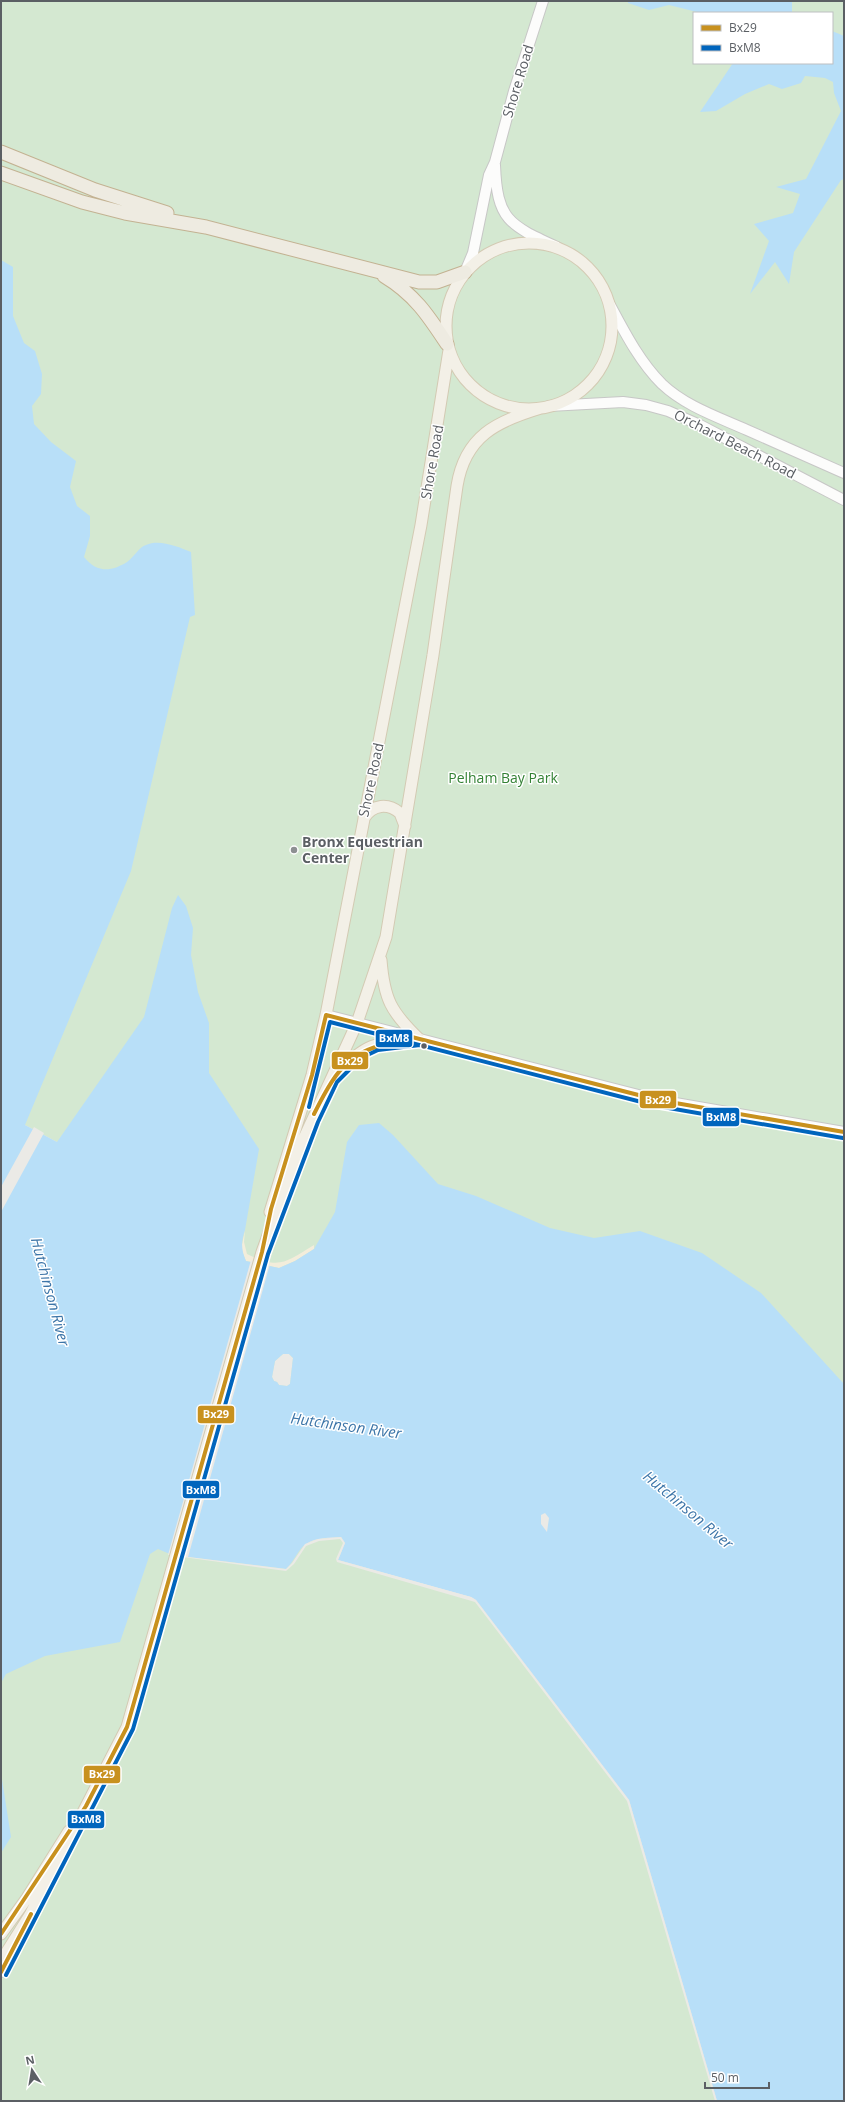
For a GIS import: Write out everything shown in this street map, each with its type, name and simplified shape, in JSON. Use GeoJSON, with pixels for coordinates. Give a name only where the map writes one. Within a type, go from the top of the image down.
{"type":"FeatureCollection","features":[{"type":"Feature","properties":{"kind":"highway"},"geometry":{"type":"LineString","coordinates":[[1,152],[95,190],[206,227]]}},
{"type":"Feature","properties":{"kind":"highway"},"geometry":{"type":"LineString","coordinates":[[1,173],[82,202],[125,213],[206,227],[319,255],[372,270],[429,283],[466,272]]}},
{"type":"Feature","properties":{"kind":"highway"},"geometry":{"type":"LineString","coordinates":[[372,270],[396,284],[416,299],[448,347]]}},
{"type":"Feature","properties":{"kind":"main road","name":"Shore Road"},"geometry":{"type":"LineString","coordinates":[[466,272],[473,253],[489,175],[495,162],[514,91],[543,1]]}},
{"type":"Feature","properties":{"kind":"main road","name":"Shore Road"},"geometry":{"type":"LineString","coordinates":[[262,1252],[299,1149],[357,1023],[386,937],[405,829],[459,472],[468,452],[487,431],[509,419],[545,407],[577,393],[589,383],[601,367],[609,350],[612,334],[612,318],[609,303],[603,288],[590,269],[572,254],[523,230],[506,214],[502,209],[496,191],[495,162]]}},
{"type":"Feature","properties":{"kind":"main road","name":"Shore Road"},"geometry":{"type":"LineString","coordinates":[[1,1961],[30,1916],[128,1727],[262,1252],[271,1209],[312,1075],[326,1015],[421,525],[448,347],[446,321],[448,304],[457,284],[466,272],[483,256],[504,246],[527,242],[557,247]]}},
{"type":"Feature","properties":{"kind":"main road","name":"Orchard Beach Road"},"geometry":{"type":"LineString","coordinates":[[609,303],[641,359],[657,378],[674,394],[716,416],[844,473]]}},
{"type":"Feature","properties":{"kind":"main road"},"geometry":{"type":"LineString","coordinates":[[448,347],[461,374],[482,395],[511,407],[545,407]]}},
{"type":"Feature","properties":{"kind":"main road","name":"Orchard Beach Road"},"geometry":{"type":"LineString","coordinates":[[545,407],[622,402],[646,405],[668,411],[700,425],[844,500]]}},
{"type":"Feature","properties":{"kind":"main road"},"geometry":{"type":"LineString","coordinates":[[363,821],[373,808],[385,806],[400,813],[404,820],[405,829]]}},
{"type":"Feature","properties":{"kind":"main road"},"geometry":{"type":"LineString","coordinates":[[381,955],[384,984],[391,1008],[419,1039]]}},
{"type":"Feature","properties":{"kind":"main road"},"geometry":{"type":"LineString","coordinates":[[326,1015],[658,1100],[730,1114],[844,1132]]}},
{"type":"Feature","properties":{"kind":"main road"},"geometry":{"type":"LineString","coordinates":[[332,1078],[363,1049],[388,1042],[419,1039]]}},
{"type":"Feature","properties":{"kind":"main road","name":"Shore Road"},"geometry":{"type":"LineString","coordinates":[[1,1934],[86,1806]]}},
{"type":"Feature","properties":{"kind":"main road"},"geometry":{"type":"LineString","coordinates":[[1,1972],[18,1942],[30,1916]]}},
{"type":"Feature","properties":{"kind":"green space","name":"Pelham Bay Park"},"geometry":{"type":"Polygon","coordinates":[[[1,1],[844,1],[844,1423],[291,1388],[276,1385],[271,1379],[246,1261],[57,1142],[25,1125],[1,972],[1,1]],[[283,1354],[275,1361],[272,1377],[279,1385],[287,1386],[290,1384],[293,1358],[289,1354],[283,1354]]]}},
{"type":"Feature","properties":{"kind":"green space"},"geometry":{"type":"Polygon","coordinates":[[[1,1522],[305,1544],[318,1539],[341,1537],[345,1543],[338,1560],[476,1600],[629,1800],[717,2101],[1,2101],[1,1522]]]}},
{"type":"Feature","properties":{"kind":"sand"},"geometry":{"type":"Polygon","coordinates":[[[245,1230],[244,1242],[247,1254],[267,1262],[275,1263],[289,1260],[314,1245],[314,1249],[295,1261],[279,1268],[246,1261],[241,1249],[245,1230]]]}},
{"type":"Feature","properties":{"kind":"water"},"geometry":{"type":"Polygon","coordinates":[[[628,1],[792,1],[792,12],[697,12],[669,5],[649,10],[628,3],[628,1]]]}},
{"type":"Feature","properties":{"kind":"water"},"geometry":{"type":"Polygon","coordinates":[[[833,31],[844,36],[844,179],[841,180],[794,252],[789,284],[775,262],[750,294],[769,241],[754,224],[793,213],[800,194],[776,187],[806,179],[841,111],[834,93],[833,82],[825,78],[805,76],[801,83],[782,89],[769,84],[745,94],[716,111],[700,112],[732,64],[833,64],[833,31]]]}},
{"type":"Feature","properties":{"kind":"water","name":"Hutchinson River"},"geometry":{"type":"Polygon","coordinates":[[[1,260],[13,267],[13,316],[24,343],[35,351],[42,374],[41,394],[32,406],[34,424],[51,442],[76,461],[70,487],[77,506],[90,516],[90,536],[84,557],[94,566],[110,569],[127,562],[141,548],[151,543],[169,544],[191,552],[195,615],[190,617],[131,871],[25,1125],[57,1142],[144,1017],[172,908],[178,895],[186,906],[193,928],[191,955],[198,992],[209,1023],[209,1073],[259,1149],[242,1242],[242,1249],[246,1261],[279,1268],[295,1261],[314,1249],[335,1212],[347,1142],[359,1125],[379,1123],[393,1135],[438,1184],[476,1196],[550,1228],[594,1238],[640,1231],[702,1253],[761,1293],[844,1384],[844,2101],[717,2101],[629,1800],[476,1600],[471,1597],[338,1560],[345,1543],[341,1537],[319,1539],[306,1544],[286,1569],[172,1555],[158,1549],[150,1554],[120,1642],[45,1656],[6,1674],[1,1683],[1,260]],[[283,1354],[275,1361],[272,1377],[279,1385],[287,1386],[290,1384],[293,1358],[289,1354],[283,1354]],[[545,1513],[541,1515],[541,1524],[547,1532],[549,1518],[545,1513]]]}},
{"type":"Feature","properties":{"kind":"water"},"geometry":{"type":"Polygon","coordinates":[[[1,1773],[11,1837],[1,1853],[1,1773]]]}},
{"type":"Feature","properties":{"kind":"pier"},"geometry":{"type":"Polygon","coordinates":[[[34,1127],[44,1133],[1,1212],[1,1187],[34,1127]]]}},
{"type":"Feature","properties":{"kind":"pier"},"geometry":{"type":"Polygon","coordinates":[[[251,1260],[270,1264],[188,1557],[286,1569],[305,1544],[318,1539],[341,1537],[345,1543],[338,1560],[471,1597],[476,1600],[629,1800],[717,2101],[715,2101],[627,1801],[475,1602],[337,1562],[336,1559],[343,1543],[340,1539],[319,1541],[306,1546],[294,1564],[286,1571],[168,1555],[251,1260]]]}},
{"type":"Feature","properties":{"kind":"transit line","name":"Bx29"},"geometry":{"type":"LineString","coordinates":[[1,1934],[86,1806],[127,1727],[262,1252],[271,1209],[312,1075],[326,1015],[658,1100],[844,1132]]}},
{"type":"Feature","properties":{"kind":"transit line","name":"BxM8"},"geometry":{"type":"LineString","coordinates":[[309,1107],[330,1022],[657,1106],[843,1138]]}},
{"type":"Feature","properties":{"kind":"transit line","name":"Bx29"},"geometry":{"type":"LineString","coordinates":[[314,1114],[331,1082],[340,1070],[350,1061],[361,1053],[374,1047],[410,1040]]}},
{"type":"Feature","properties":{"kind":"transit line","name":"BxM8"},"geometry":{"type":"LineString","coordinates":[[6,1975],[133,1729],[268,1254],[318,1122],[337,1082],[361,1058],[378,1050],[420,1045]]}},
{"type":"Feature","properties":{"kind":"transit line","name":"Bx29"},"geometry":{"type":"LineString","coordinates":[[1,1972],[31,1914]]}},
{"type":"Feature","properties":{"kind":"place","name":"Bronx Equestrian Center"},"geometry":{"type":"Point","coordinates":[294,850]}}]}
